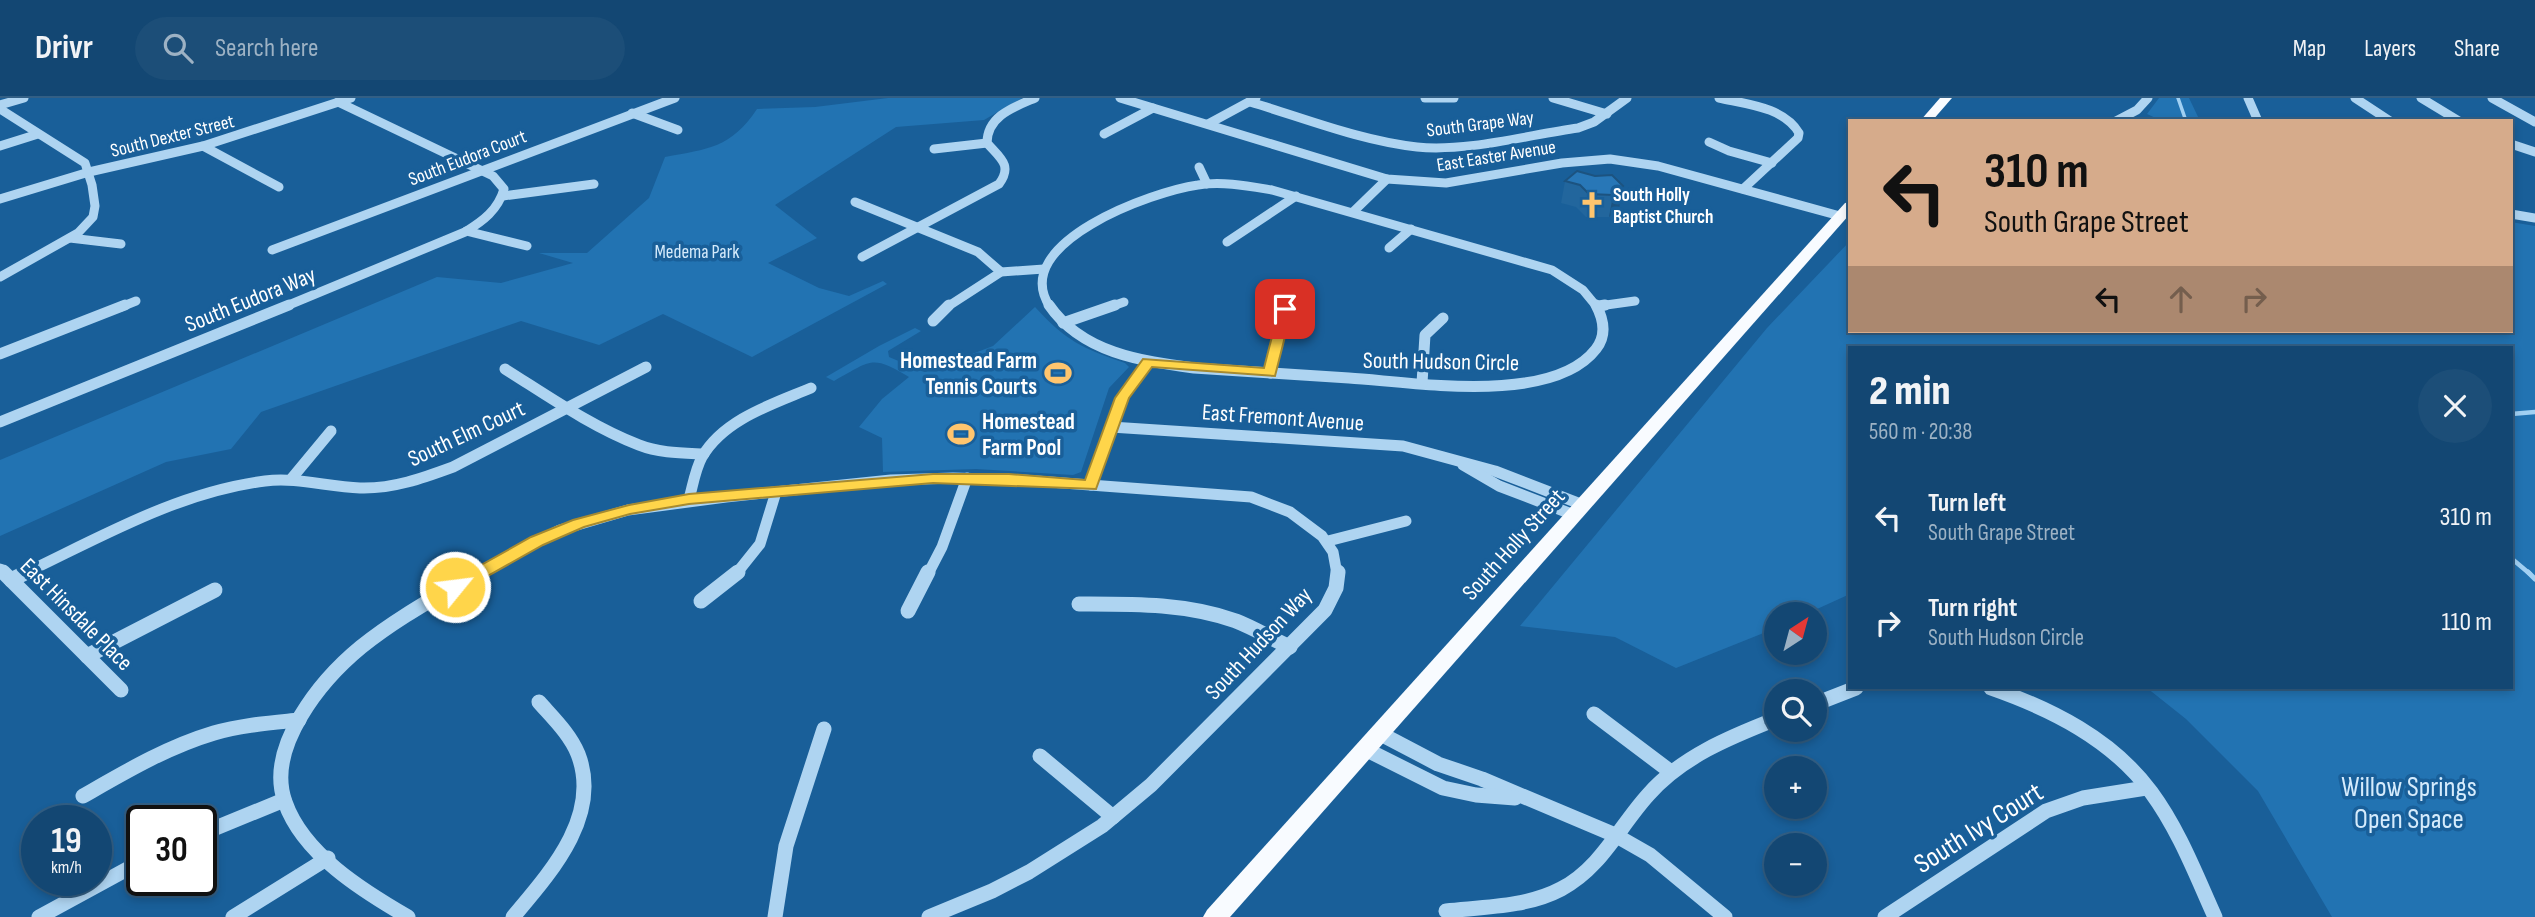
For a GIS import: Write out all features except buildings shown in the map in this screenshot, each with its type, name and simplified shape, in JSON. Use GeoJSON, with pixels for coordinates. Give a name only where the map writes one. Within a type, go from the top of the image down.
{"type":"FeatureCollection","features":[{"type":"Feature","properties":{"kind":"main road"},"geometry":{"type":"LineString","coordinates":[[1928,119],[1946,98]]}},
{"type":"Feature","properties":{"kind":"main road","name":"South Holly Street"},"geometry":{"type":"LineString","coordinates":[[1215,917],[1845,211]]}},
{"type":"Feature","properties":{"kind":"street"},"geometry":{"type":"LineString","coordinates":[[0,107],[24,98]]}},
{"type":"Feature","properties":{"kind":"street","name":"South Dexter Street"},"geometry":{"type":"LineString","coordinates":[[0,199],[89,172],[203,146],[351,98]]}},
{"type":"Feature","properties":{"kind":"street","name":"South Eudora Court"},"geometry":{"type":"LineString","coordinates":[[272,250],[675,98]]}},
{"type":"Feature","properties":{"kind":"street"},"geometry":{"type":"LineString","coordinates":[[862,257],[988,192],[1003,180],[1006,166],[987,143],[989,129],[996,120],[1035,98]]}},
{"type":"Feature","properties":{"kind":"street","name":"East Easter Avenue"},"geometry":{"type":"LineString","coordinates":[[1120,98],[1387,179],[1446,183],[1562,163],[1610,159],[1645,163],[1743,189],[1845,211]]}},
{"type":"Feature","properties":{"kind":"street"},"geometry":{"type":"LineString","coordinates":[[1425,98],[1454,98]]}},
{"type":"Feature","properties":{"kind":"street"},"geometry":{"type":"LineString","coordinates":[[1553,98],[1607,114]]}},
{"type":"Feature","properties":{"kind":"street","name":"South Grape Way"},"geometry":{"type":"LineString","coordinates":[[1253,100],[1392,143],[1433,148],[1578,128],[1594,122],[1627,98]]}},
{"type":"Feature","properties":{"kind":"street"},"geometry":{"type":"LineString","coordinates":[[1719,98],[1779,114],[1797,126],[1798,138],[1743,189]]}},
{"type":"Feature","properties":{"kind":"street"},"geometry":{"type":"LineString","coordinates":[[2120,119],[2137,110],[2148,98]]}},
{"type":"Feature","properties":{"kind":"street"},"geometry":{"type":"LineString","coordinates":[[2248,98],[2257,119]]}},
{"type":"Feature","properties":{"kind":"street"},"geometry":{"type":"LineString","coordinates":[[2355,98],[2387,119]]}},
{"type":"Feature","properties":{"kind":"street"},"geometry":{"type":"LineString","coordinates":[[2421,98],[2456,119]]}},
{"type":"Feature","properties":{"kind":"street"},"geometry":{"type":"LineString","coordinates":[[2492,98],[2535,122]]}},
{"type":"Feature","properties":{"kind":"street"},"geometry":{"type":"LineString","coordinates":[[1208,124],[1253,100]]}},
{"type":"Feature","properties":{"kind":"street"},"geometry":{"type":"LineString","coordinates":[[338,102],[481,170],[501,183],[503,196],[594,184]]}},
{"type":"Feature","properties":{"kind":"street"},"geometry":{"type":"LineString","coordinates":[[0,107],[85,163],[89,172],[94,216],[70,238],[0,277]]}},
{"type":"Feature","properties":{"kind":"street"},"geometry":{"type":"LineString","coordinates":[[1104,134],[1153,108]]}},
{"type":"Feature","properties":{"kind":"street"},"geometry":{"type":"LineString","coordinates":[[632,113],[678,130]]}},
{"type":"Feature","properties":{"kind":"street"},"geometry":{"type":"LineString","coordinates":[[0,146],[38,134]]}},
{"type":"Feature","properties":{"kind":"street"},"geometry":{"type":"LineString","coordinates":[[1709,142],[1728,152],[1772,163]]}},
{"type":"Feature","properties":{"kind":"street"},"geometry":{"type":"LineString","coordinates":[[934,149],[987,143]]}},
{"type":"Feature","properties":{"kind":"street"},"geometry":{"type":"LineString","coordinates":[[2513,145],[2535,152]]}},
{"type":"Feature","properties":{"kind":"street"},"geometry":{"type":"LineString","coordinates":[[203,146],[279,187]]}},
{"type":"Feature","properties":{"kind":"street"},"geometry":{"type":"LineString","coordinates":[[1199,167],[1207,184]]}},
{"type":"Feature","properties":{"kind":"street"},"geometry":{"type":"LineString","coordinates":[[1353,212],[1387,179]]}},
{"type":"Feature","properties":{"kind":"street"},"geometry":{"type":"LineString","coordinates":[[933,321],[949,305],[1001,272],[1044,269],[1075,235],[1134,201],[1164,191],[1207,184],[1261,187],[1552,270],[1574,281],[1598,306],[1635,301]]}},
{"type":"Feature","properties":{"kind":"street","name":"South Eudora Way"},"geometry":{"type":"LineString","coordinates":[[0,422],[466,230],[493,213],[503,196]]}},
{"type":"Feature","properties":{"kind":"street"},"geometry":{"type":"LineString","coordinates":[[1227,242],[1296,196]]}},
{"type":"Feature","properties":{"kind":"street"},"geometry":{"type":"LineString","coordinates":[[855,202],[978,252],[1001,272]]}},
{"type":"Feature","properties":{"kind":"street"},"geometry":{"type":"LineString","coordinates":[[2513,214],[2535,218]]}},
{"type":"Feature","properties":{"kind":"street"},"geometry":{"type":"LineString","coordinates":[[1390,248],[1411,229]]}},
{"type":"Feature","properties":{"kind":"street"},"geometry":{"type":"LineString","coordinates":[[466,230],[527,246]]}},
{"type":"Feature","properties":{"kind":"street"},"geometry":{"type":"LineString","coordinates":[[70,238],[121,244]]}},
{"type":"Feature","properties":{"kind":"street"},"geometry":{"type":"LineString","coordinates":[[1044,269],[1046,301],[1063,323],[1124,302]]}},
{"type":"Feature","properties":{"kind":"street"},"geometry":{"type":"LineString","coordinates":[[0,354],[136,301]]}},
{"type":"Feature","properties":{"kind":"street","name":"South Hudson Circle"},"geometry":{"type":"LineString","coordinates":[[1063,323],[1093,344],[1148,362],[1270,373],[1509,386],[1538,382],[1564,373],[1594,353],[1603,337],[1604,318],[1598,306]]}},
{"type":"Feature","properties":{"kind":"street"},"geometry":{"type":"LineString","coordinates":[[1270,373],[1285,309]]}},
{"type":"Feature","properties":{"kind":"street"},"geometry":{"type":"LineString","coordinates":[[1422,383],[1425,335],[1443,318]]}},
{"type":"Feature","properties":{"kind":"street"},"geometry":{"type":"LineString","coordinates":[[1091,485],[1122,398],[1148,362]]}},
{"type":"Feature","properties":{"kind":"street","name":"South Elm Court"},"geometry":{"type":"LineString","coordinates":[[11,580],[183,500],[229,487],[292,478],[360,488],[410,482],[453,467],[646,367]]}},
{"type":"Feature","properties":{"kind":"street"},"geometry":{"type":"LineString","coordinates":[[505,369],[568,408],[640,446],[673,453],[704,454]]}},
{"type":"Feature","properties":{"kind":"street"},"geometry":{"type":"LineString","coordinates":[[689,499],[704,454],[744,418],[811,388]]}},
{"type":"Feature","properties":{"kind":"street","name":"East Fremont Avenue"},"geometry":{"type":"LineString","coordinates":[[1111,427],[1382,444],[1420,449],[1451,458],[1499,486],[1578,510]]}},
{"type":"Feature","properties":{"kind":"street"},"geometry":{"type":"LineString","coordinates":[[292,478],[331,430]]}},
{"type":"Feature","properties":{"kind":"street"},"geometry":{"type":"LineString","coordinates":[[908,611],[943,547],[967,478]]}},
{"type":"Feature","properties":{"kind":"street"},"geometry":{"type":"LineString","coordinates":[[408,917],[354,884],[296,824],[284,800],[283,768],[288,744],[318,690],[368,641],[394,622],[466,580],[537,541],[579,523],[689,499],[872,482],[967,478],[1251,497],[1292,511],[1312,524],[1328,541],[1406,521]]}},
{"type":"Feature","properties":{"kind":"street"},"geometry":{"type":"LineString","coordinates":[[701,601],[737,575],[759,548],[769,529],[776,492]]}},
{"type":"Feature","properties":{"kind":"street","name":"South Hudson Way"},"geometry":{"type":"LineString","coordinates":[[929,917],[1029,872],[1074,845],[1151,785],[1290,647],[1330,603],[1336,585],[1337,569],[1328,541]]}},
{"type":"Feature","properties":{"kind":"street","name":"East Hinsdale Place"},"geometry":{"type":"LineString","coordinates":[[0,569],[121,690]]}},
{"type":"Feature","properties":{"kind":"street"},"geometry":{"type":"LineString","coordinates":[[87,656],[215,590]]}},
{"type":"Feature","properties":{"kind":"street"},"geometry":{"type":"LineString","coordinates":[[1079,604],[1141,604],[1196,610],[1237,622],[1290,647]]}},
{"type":"Feature","properties":{"kind":"street"},"geometry":{"type":"LineString","coordinates":[[1827,699],[1853,689]]}},
{"type":"Feature","properties":{"kind":"street"},"geometry":{"type":"LineString","coordinates":[[1995,689],[2050,711],[2088,734],[2120,760],[2165,813],[2215,917]]}},
{"type":"Feature","properties":{"kind":"street"},"geometry":{"type":"LineString","coordinates":[[513,917],[559,858],[574,829],[583,794],[583,773],[579,756],[571,741],[539,702]]}},
{"type":"Feature","properties":{"kind":"street"},"geometry":{"type":"LineString","coordinates":[[1594,714],[1671,772]]}},
{"type":"Feature","properties":{"kind":"street"},"geometry":{"type":"LineString","coordinates":[[83,796],[157,755],[198,737],[233,728],[299,720]]}},
{"type":"Feature","properties":{"kind":"street"},"geometry":{"type":"LineString","coordinates":[[1446,911],[1542,898],[1563,889],[1585,875],[1600,860],[1615,835],[1648,794],[1671,772],[1724,740],[1764,724]]}},
{"type":"Feature","properties":{"kind":"street"},"geometry":{"type":"LineString","coordinates":[[775,917],[786,846],[824,729]]}},
{"type":"Feature","properties":{"kind":"street"},"geometry":{"type":"LineString","coordinates":[[1372,741],[1443,788],[1476,795],[1524,798],[1615,835],[1650,855],[1725,917]]}},
{"type":"Feature","properties":{"kind":"street"},"geometry":{"type":"LineString","coordinates":[[1040,756],[1113,817]]}},
{"type":"Feature","properties":{"kind":"street","name":"South Ivy Court"},"geometry":{"type":"LineString","coordinates":[[1885,917],[2046,811],[2092,795],[2146,788]]}},
{"type":"Feature","properties":{"kind":"street"},"geometry":{"type":"LineString","coordinates":[[217,827],[284,800]]}},
{"type":"Feature","properties":{"kind":"street"},"geometry":{"type":"LineString","coordinates":[[233,917],[328,858]]}},
{"type":"Feature","properties":{"kind":"street"},"geometry":{"type":"LineString","coordinates":[[39,917],[126,871]]}},
{"type":"Feature","properties":{"kind":"green space","name":"Medema Park"},"geometry":{"type":"Polygon","coordinates":[[[888,98],[1022,98],[984,120],[896,127],[775,205],[817,238],[768,263],[819,288],[849,296],[883,281],[887,284],[752,357],[663,314],[599,345],[521,321],[261,412],[231,449],[166,462],[0,536],[0,460],[437,277],[501,283],[573,263],[539,253],[587,253],[649,198],[665,157],[717,145],[738,132],[757,109],[815,107],[888,98]]]}},
{"type":"Feature","properties":{"kind":"green space"},"geometry":{"type":"Polygon","coordinates":[[[2159,98],[2189,98],[2199,119],[2158,119],[2147,114],[2159,98]]]}},
{"type":"Feature","properties":{"kind":"green space","name":"Willow Springs Open Space"},"geometry":{"type":"Polygon","coordinates":[[[2513,222],[2535,226],[2535,917],[2332,917],[2258,791],[2186,719],[2148,689],[2513,689],[2513,346],[1848,346],[1848,595],[1827,604],[1827,602],[1764,602],[1764,633],[1676,668],[1615,637],[1520,626],[1767,328],[1848,243],[1848,333],[2513,333],[2513,222]]]}},
{"type":"Feature","properties":{"kind":"green space"},"geometry":{"type":"Polygon","coordinates":[[[1035,307],[1066,336],[1129,367],[1109,388],[1081,472],[1073,475],[976,469],[883,472],[882,438],[859,427],[882,399],[909,377],[886,365],[871,363],[834,381],[826,377],[915,328],[921,331],[888,351],[889,357],[925,372],[993,346],[1035,307]]]}},
{"type":"Feature","properties":{"kind":"waterway"},"geometry":{"type":"LineString","coordinates":[[2178,98],[2185,119]]}},
{"type":"Feature","properties":{"kind":"waterway"},"geometry":{"type":"LineString","coordinates":[[2513,414],[2535,412]]}},
{"type":"Feature","properties":{"kind":"waterway"},"geometry":{"type":"LineString","coordinates":[[2513,560],[2530,574]]}},
{"type":"Feature","properties":{"kind":"waterway"},"geometry":{"type":"LineString","coordinates":[[2530,574],[2535,579]]}},
{"type":"Feature","properties":{"kind":"place","name":"South Holly Baptist Church"},"geometry":{"type":"Point","coordinates":[1592,205]}},
{"type":"Feature","properties":{"kind":"place","name":"Homestead Farm Tennis Courts"},"geometry":{"type":"Point","coordinates":[1058,373]}},
{"type":"Feature","properties":{"kind":"place","name":"Homestead Farm Pool"},"geometry":{"type":"Point","coordinates":[961,434]}},
{"type":"Feature","properties":{"kind":"route"},"geometry":{"type":"LineString","coordinates":[[455,587],[537,541],[579,523],[689,499],[933,478],[1009,479],[1091,485],[1122,398],[1148,362],[1270,373],[1285,309]]}}]}
